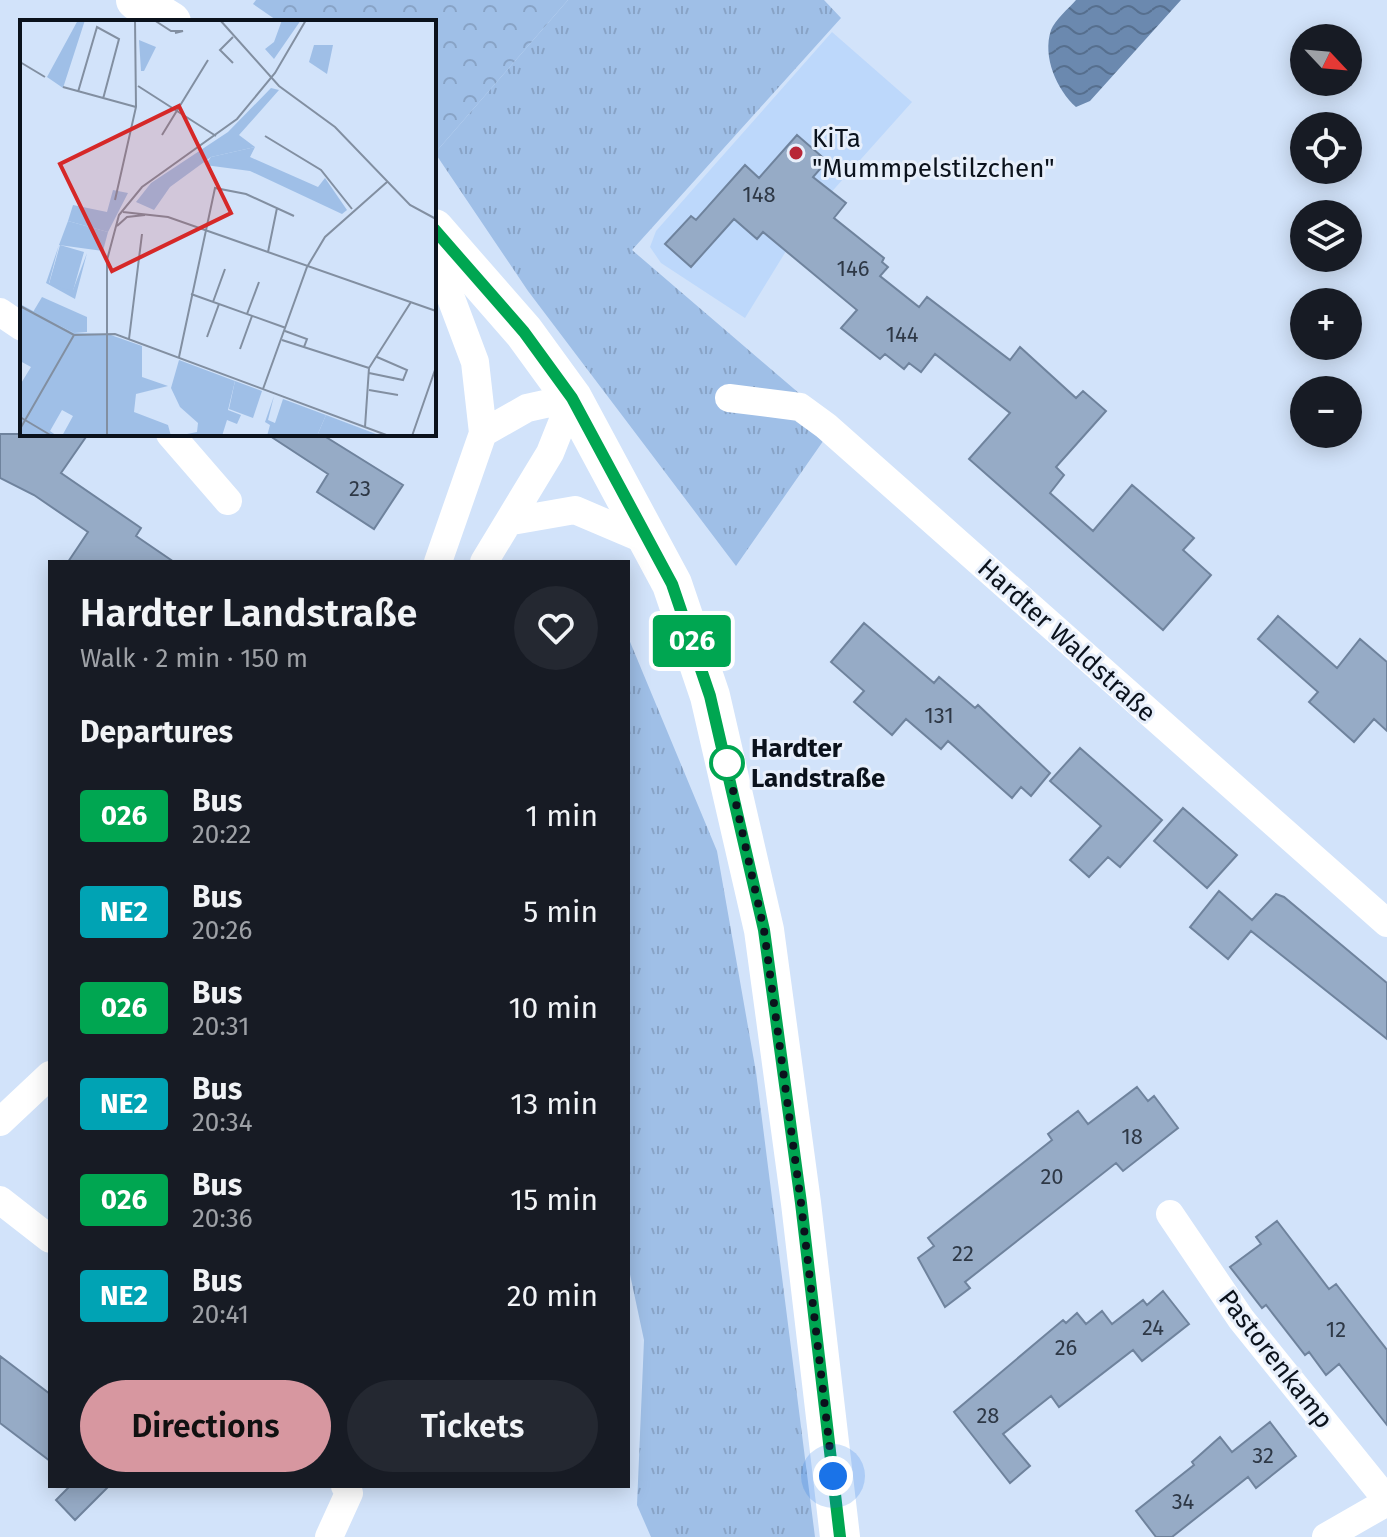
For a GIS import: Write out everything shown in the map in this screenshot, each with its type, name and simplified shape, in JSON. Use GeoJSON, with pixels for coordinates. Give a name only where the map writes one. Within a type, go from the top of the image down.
{"type":"FeatureCollection","features":[{"type":"Feature","properties":{"kind":"main road"},"geometry":{"type":"LineString","coordinates":[[136,0],[168,20]]}},
{"type":"Feature","properties":{"kind":"main road"},"geometry":{"type":"LineString","coordinates":[[436,231],[524,332],[572,398],[672,584],[710,696],[764,930],[801,1203],[840,1537]]}},
{"type":"Feature","properties":{"kind":"street"},"geometry":{"type":"LineString","coordinates":[[436,258],[475,362],[483,433],[439,560]]}},
{"type":"Feature","properties":{"kind":"street"},"geometry":{"type":"LineString","coordinates":[[0,312],[20,326]]}},
{"type":"Feature","properties":{"kind":"street"},"geometry":{"type":"LineString","coordinates":[[483,433],[527,408],[572,398]]}},
{"type":"Feature","properties":{"kind":"street"},"geometry":{"type":"LineString","coordinates":[[485,560],[512,521],[550,453],[572,398]]}},
{"type":"Feature","properties":{"kind":"street","name":"Hardter Waldstraße"},"geometry":{"type":"LineString","coordinates":[[729,398],[800,407],[826,426],[1387,923]]}},
{"type":"Feature","properties":{"kind":"street"},"geometry":{"type":"LineString","coordinates":[[172,436],[228,501]]}},
{"type":"Feature","properties":{"kind":"street"},"geometry":{"type":"LineString","coordinates":[[512,521],[575,510],[648,541]]}},
{"type":"Feature","properties":{"kind":"street"},"geometry":{"type":"LineString","coordinates":[[0,1122],[48,1077]]}},
{"type":"Feature","properties":{"kind":"street"},"geometry":{"type":"LineString","coordinates":[[0,1200],[48,1237]]}},
{"type":"Feature","properties":{"kind":"street","name":"Pastorenkamp"},"geometry":{"type":"LineString","coordinates":[[1170,1214],[1241,1319],[1387,1501],[1326,1537]]}},
{"type":"Feature","properties":{"kind":"street"},"geometry":{"type":"LineString","coordinates":[[329,1537],[349,1493],[346,1488]]}},
{"type":"Feature","properties":{"kind":"shaded area","name":"KiTa \"Mummpelstilzchen\""},"geometry":{"type":"Polygon","coordinates":[[[832,32],[912,102],[802,225],[745,318],[661,263],[650,247],[656,231],[832,32]]]}},
{"type":"Feature","properties":{"kind":"green space"},"geometry":{"type":"Polygon","coordinates":[[[256,0],[568,0],[436,152],[436,20],[276,20],[253,4],[256,0]]]}},
{"type":"Feature","properties":{"kind":"green space"},"geometry":{"type":"Polygon","coordinates":[[[568,0],[824,0],[841,18],[632,250],[835,424],[736,566],[528,291],[436,152],[568,0]]]}},
{"type":"Feature","properties":{"kind":"green space"},"geometry":{"type":"Polygon","coordinates":[[[630,642],[717,851],[756,1072],[815,1537],[651,1537],[637,1505],[644,1340],[630,1274],[630,642]]]}},
{"type":"Feature","properties":{"kind":"water"},"geometry":{"type":"Polygon","coordinates":[[[1076,0],[1181,0],[1090,101],[1076,107],[1057,82],[1048,51],[1053,26],[1076,0]]]}},
{"type":"Feature","properties":{"kind":"building"},"geometry":{"type":"Polygon","coordinates":[[[797,135],[827,161],[813,177],[846,203],[834,218],[884,258],[882,262],[888,267],[880,276],[919,307],[927,297],[1010,360],[1020,347],[1076,398],[1083,391],[1106,411],[1056,467],[1064,475],[1050,493],[1093,531],[1132,485],[1194,538],[1183,550],[1211,575],[1163,630],[969,459],[1010,413],[935,354],[921,372],[909,363],[904,369],[885,354],[880,359],[841,328],[857,310],[763,232],[757,239],[734,219],[691,267],[665,244],[691,216],[696,220],[745,165],[759,178],[797,135]]]}},
{"type":"Feature","properties":{"kind":"building"},"geometry":{"type":"Polygon","coordinates":[[[0,434],[87,436],[61,473],[141,528],[136,536],[171,560],[69,560],[88,532],[34,495],[0,478],[0,434]]]}},
{"type":"Feature","properties":{"kind":"building"},"geometry":{"type":"Polygon","coordinates":[[[270,436],[324,436],[403,485],[374,529],[317,492],[328,474],[270,436]]]}},
{"type":"Feature","properties":{"kind":"building"},"geometry":{"type":"Polygon","coordinates":[[[1278,616],[1337,668],[1360,639],[1387,662],[1387,731],[1374,719],[1354,742],[1309,702],[1318,692],[1258,639],[1278,616]]]}},
{"type":"Feature","properties":{"kind":"building"},"geometry":{"type":"Polygon","coordinates":[[[864,623],[934,683],[939,677],[975,708],[978,705],[1050,773],[1031,796],[1021,787],[1012,798],[948,741],[941,749],[906,719],[892,735],[854,702],[864,691],[831,662],[864,623]]]}},
{"type":"Feature","properties":{"kind":"building"},"geometry":{"type":"Polygon","coordinates":[[[1080,748],[1162,820],[1120,867],[1108,857],[1089,877],[1070,860],[1101,826],[1050,781],[1080,748]]]}},
{"type":"Feature","properties":{"kind":"building"},"geometry":{"type":"Polygon","coordinates":[[[1183,808],[1237,855],[1207,888],[1154,841],[1183,808]]]}},
{"type":"Feature","properties":{"kind":"building"},"geometry":{"type":"Polygon","coordinates":[[[1219,891],[1252,920],[1276,894],[1284,897],[1387,983],[1387,1039],[1251,931],[1228,959],[1190,927],[1219,891]]]}},
{"type":"Feature","properties":{"kind":"building"},"geometry":{"type":"Polygon","coordinates":[[[1137,1087],[1148,1101],[1154,1096],[1178,1128],[1123,1171],[1116,1163],[965,1282],[970,1288],[945,1307],[918,1258],[934,1246],[928,1238],[1052,1140],[1048,1134],[1078,1111],[1088,1124],[1137,1087]]]}},
{"type":"Feature","properties":{"kind":"building"},"geometry":{"type":"Polygon","coordinates":[[[1277,1221],[1329,1289],[1336,1284],[1387,1350],[1387,1425],[1339,1364],[1326,1375],[1309,1352],[1305,1355],[1266,1305],[1262,1308],[1230,1267],[1261,1244],[1256,1237],[1277,1221]]]}},
{"type":"Feature","properties":{"kind":"building"},"geometry":{"type":"Polygon","coordinates":[[[1163,1291],[1189,1324],[1142,1361],[1133,1350],[1059,1407],[1051,1396],[1003,1434],[1030,1466],[1010,1483],[954,1412],[1063,1320],[1066,1323],[1077,1313],[1086,1324],[1102,1311],[1112,1324],[1143,1300],[1147,1305],[1163,1291]]]}},
{"type":"Feature","properties":{"kind":"building"},"geometry":{"type":"Polygon","coordinates":[[[0,1356],[48,1392],[48,1459],[0,1423],[0,1356]]]}},
{"type":"Feature","properties":{"kind":"building"},"geometry":{"type":"Polygon","coordinates":[[[1270,1422],[1296,1456],[1256,1488],[1248,1477],[1172,1537],[1156,1537],[1136,1511],[1194,1465],[1192,1462],[1220,1437],[1232,1452],[1270,1422]]]}},
{"type":"Feature","properties":{"kind":"building"},"geometry":{"type":"Polygon","coordinates":[[[68,1488],[107,1488],[75,1520],[56,1500],[68,1488]]]}},
{"type":"Feature","properties":{"kind":"bus line","name":"026"},"geometry":{"type":"LineString","coordinates":[[436,231],[524,332],[572,398],[672,584],[710,696],[764,930],[801,1203],[840,1537]]}},
{"type":"Feature","properties":{"kind":"place","name":"KiTa \"Mummpelstilzchen\""},"geometry":{"type":"Point","coordinates":[796,153]}},
{"type":"Feature","properties":{"kind":"place","name":"Hardter Landstraße"},"geometry":{"type":"Point","coordinates":[727,763]}},
{"type":"Feature","properties":{"kind":"route"},"geometry":{"type":"LineString","coordinates":[[727,763],[764,930],[801,1203],[833,1476]]}}]}
